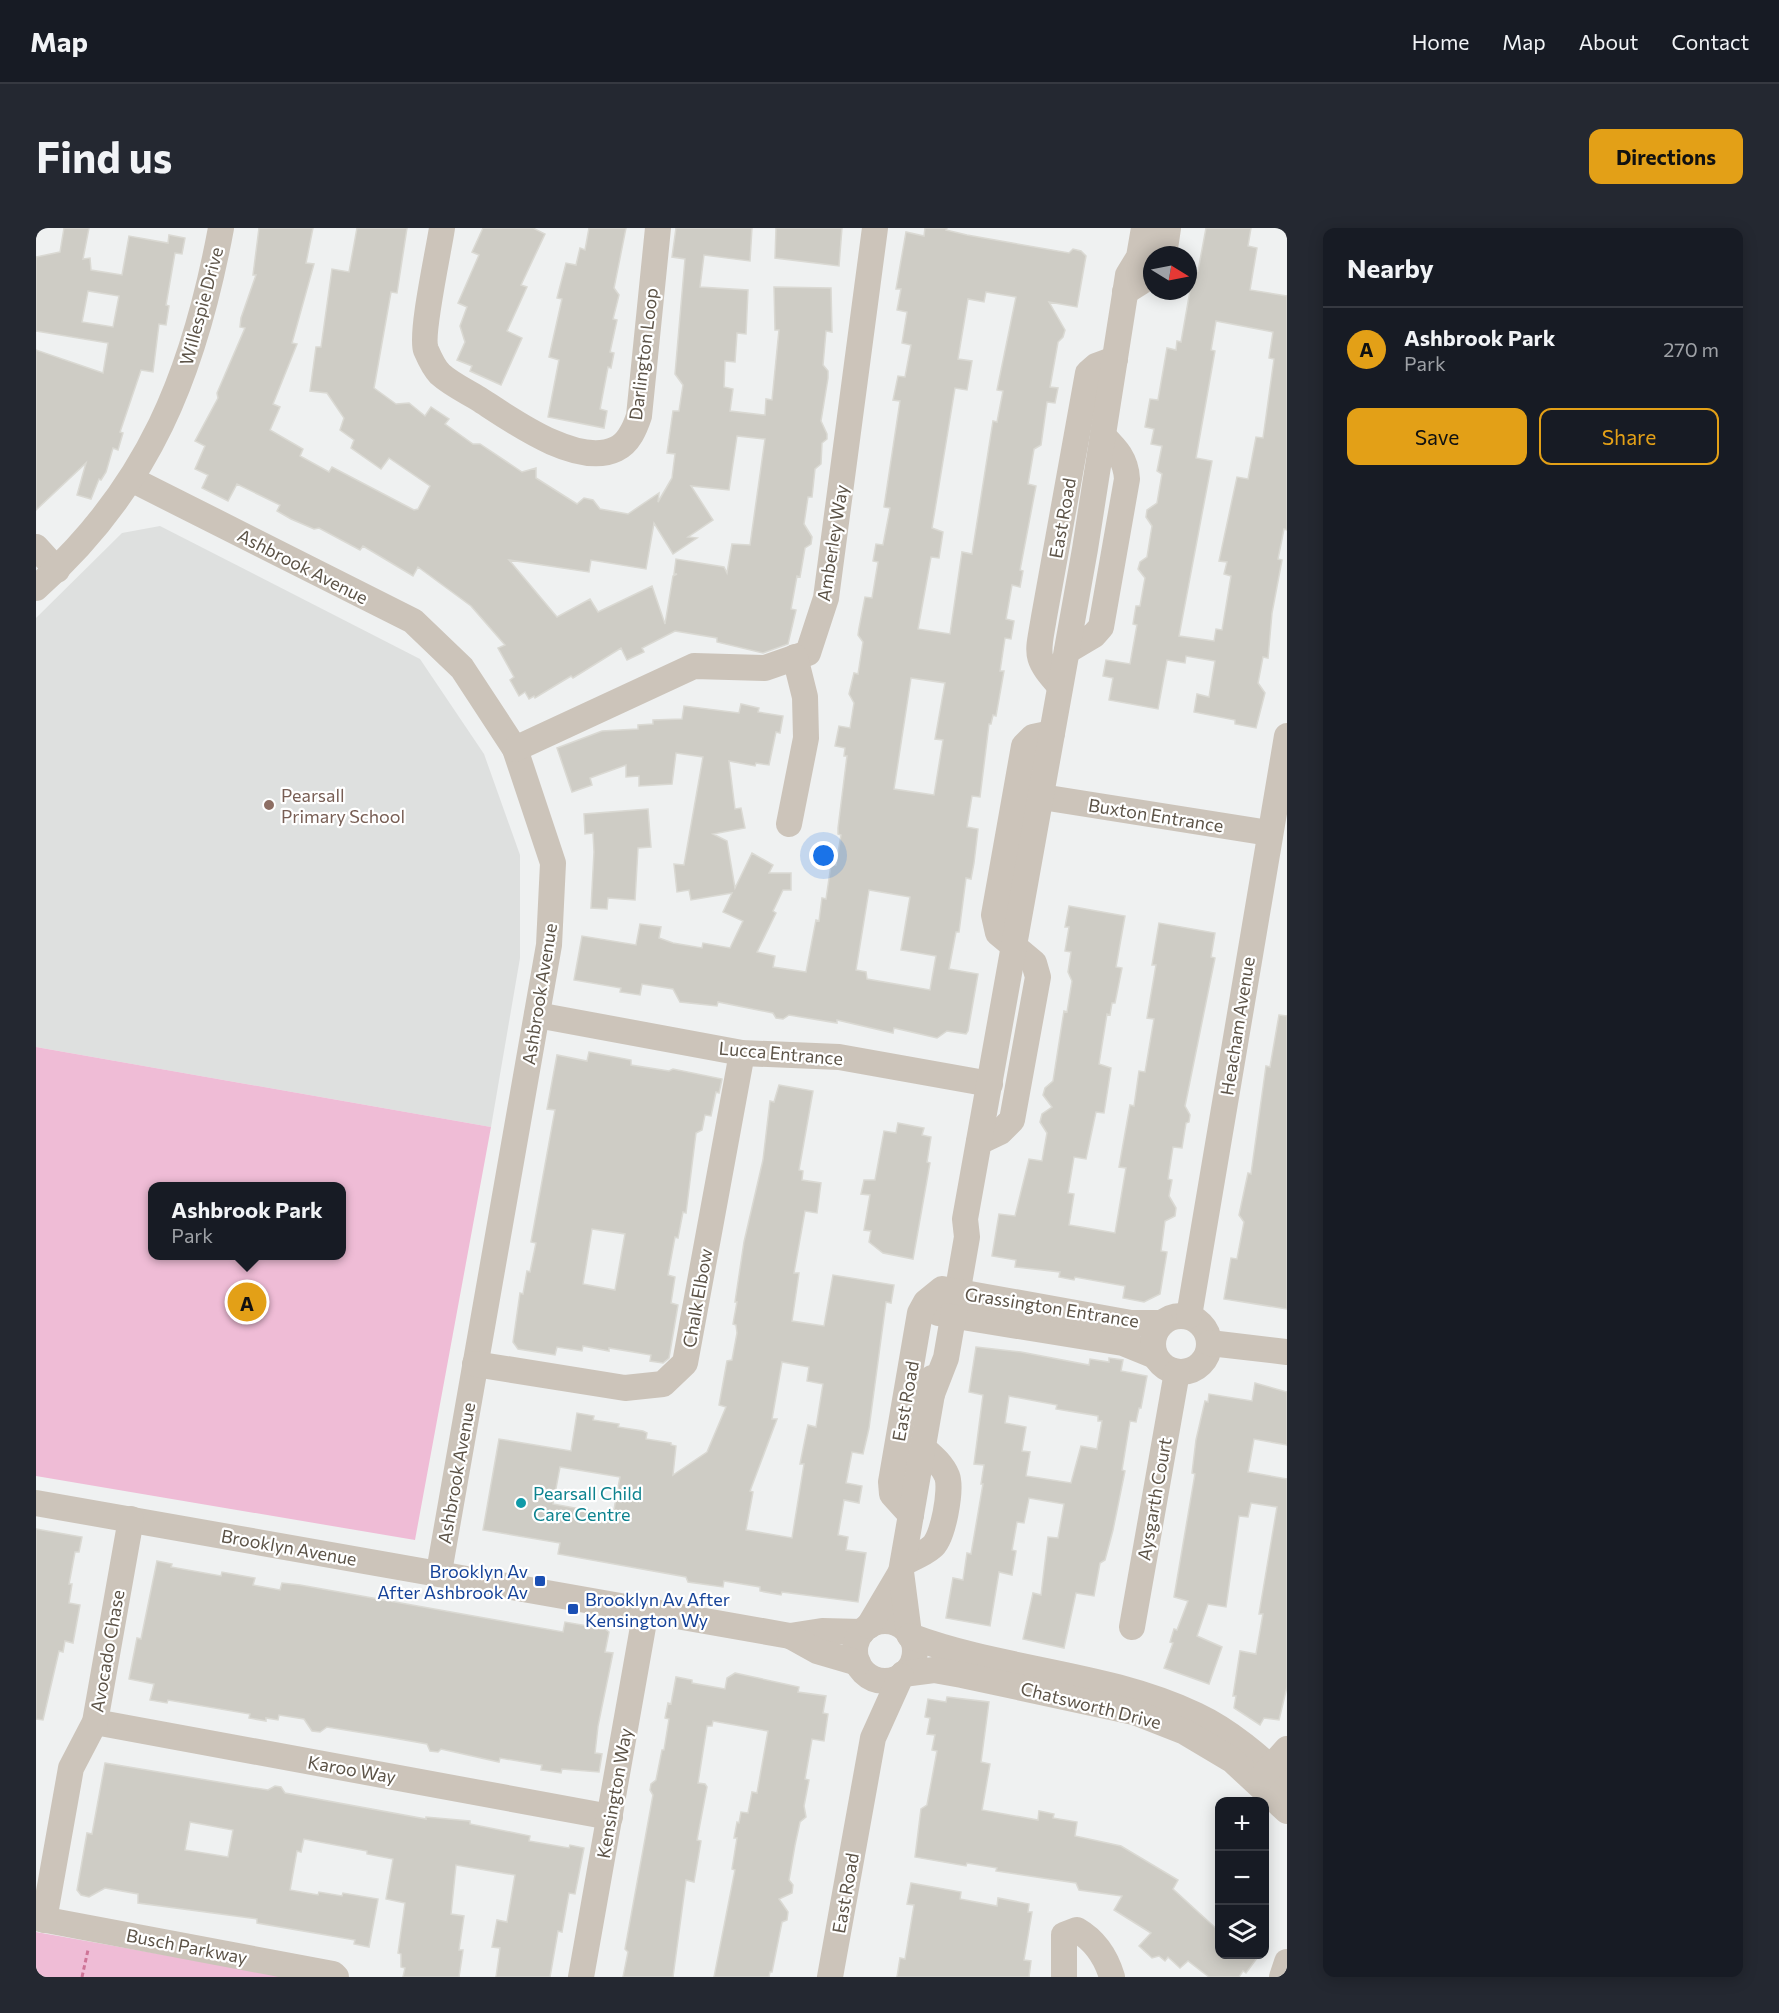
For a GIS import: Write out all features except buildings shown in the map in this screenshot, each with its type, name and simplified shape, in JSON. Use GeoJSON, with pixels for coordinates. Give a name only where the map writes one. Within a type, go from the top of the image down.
{"type":"FeatureCollection","features":[{"type":"Feature","properties":{"kind":"street","name":"Willespie Drive"},"geometry":{"type":"LineString","coordinates":[[36,588],[82,546],[133,480],[161,429],[194,345],[222,228]]}},
{"type":"Feature","properties":{"kind":"street","name":"Darlington Loop"},"geometry":{"type":"LineString","coordinates":[[442,228],[425,348],[438,373],[531,432],[581,452],[593,453],[616,449],[625,442],[634,431],[639,416],[658,228]]}},
{"type":"Feature","properties":{"kind":"street","name":"Amberley Way"},"geometry":{"type":"LineString","coordinates":[[515,749],[694,666],[765,668],[808,653],[826,598],[875,228]]}},
{"type":"Feature","properties":{"kind":"street","name":"East Road"},"geometry":{"type":"LineString","coordinates":[[1143,228],[1157,246]]}},
{"type":"Feature","properties":{"kind":"street","name":"East Road"},"geometry":{"type":"LineString","coordinates":[[910,1635],[902,1568],[932,1394],[946,1358],[948,1302],[967,1237],[965,1219],[1042,797],[1115,359],[1135,281],[1143,228]]}},
{"type":"Feature","properties":{"kind":"street","name":"East Road"},"geometry":{"type":"LineString","coordinates":[[1060,686],[1042,667],[1038,656],[1044,617],[1088,373],[1095,366],[1115,359]]}},
{"type":"Feature","properties":{"kind":"street","name":"Ashbrook Avenue"},"geometry":{"type":"LineString","coordinates":[[133,480],[413,621],[462,668],[515,749],[553,863],[549,945],[439,1572]]}},
{"type":"Feature","properties":{"kind":"street"},"geometry":{"type":"LineString","coordinates":[[36,547],[57,570]]}},
{"type":"Feature","properties":{"kind":"street"},"geometry":{"type":"LineString","coordinates":[[789,824],[806,738],[805,697],[795,657]]}},
{"type":"Feature","properties":{"kind":"street"},"geometry":{"type":"LineString","coordinates":[[979,1142],[1000,1132],[1012,1120],[1038,977],[1034,963],[1014,949],[998,933],[994,915],[1024,746],[1033,737],[1052,733]]}},
{"type":"Feature","properties":{"kind":"street","name":"Heacham Avenue"},"geometry":{"type":"LineString","coordinates":[[1189,1316],[1287,736]]}},
{"type":"Feature","properties":{"kind":"street","name":"Buxton Entrance"},"geometry":{"type":"LineString","coordinates":[[1042,797],[1269,833]]}},
{"type":"Feature","properties":{"kind":"street","name":"Lucca Entrance"},"geometry":{"type":"LineString","coordinates":[[537,1015],[742,1053],[839,1057],[990,1084]]}},
{"type":"Feature","properties":{"kind":"street","name":"Chalk Elbow"},"geometry":{"type":"LineString","coordinates":[[476,1364],[625,1388],[663,1384],[685,1363],[742,1053]]}},
{"type":"Feature","properties":{"kind":"street","name":"East Road"},"geometry":{"type":"LineString","coordinates":[[911,1515],[892,1494],[891,1482],[920,1313],[926,1302],[948,1302]]}},
{"type":"Feature","properties":{"kind":"street","name":"Grassington Entrance"},"geometry":{"type":"LineString","coordinates":[[948,1302],[1131,1323],[1161,1323]]}},
{"type":"Feature","properties":{"kind":"street","name":"Grassington Entrance"},"geometry":{"type":"LineString","coordinates":[[948,1302],[1123,1343],[1155,1356]]}},
{"type":"Feature","properties":{"kind":"street"},"geometry":{"type":"LineString","coordinates":[[1179,1315],[1189,1316],[1203,1325],[1210,1343],[1204,1362],[1196,1368],[1177,1372],[1161,1364],[1155,1356],[1153,1336],[1161,1323],[1179,1315]]}},
{"type":"Feature","properties":{"kind":"street"},"geometry":{"type":"LineString","coordinates":[[1210,1343],[1287,1352]]}},
{"type":"Feature","properties":{"kind":"street","name":"Aysgarth Court"},"geometry":{"type":"LineString","coordinates":[[1131,1627],[1177,1372]]}},
{"type":"Feature","properties":{"kind":"street","name":"East Road"},"geometry":{"type":"LineString","coordinates":[[866,1629],[902,1568],[934,1546],[940,1537],[949,1490],[948,1477],[940,1464],[923,1448]]}},
{"type":"Feature","properties":{"kind":"street","name":"Brooklyn Avenue"},"geometry":{"type":"LineString","coordinates":[[36,1503],[439,1572],[790,1636],[817,1651],[860,1667]]}},
{"type":"Feature","properties":{"kind":"street","name":"Avocado Chase"},"geometry":{"type":"LineString","coordinates":[[40,1919],[71,1768],[94,1722],[131,1519]]}},
{"type":"Feature","properties":{"kind":"street","name":"Kensington Way"},"geometry":{"type":"LineString","coordinates":[[581,1977],[646,1610]]}},
{"type":"Feature","properties":{"kind":"street"},"geometry":{"type":"LineString","coordinates":[[883,1622],[893,1623],[910,1635],[914,1648],[913,1660],[902,1675],[883,1681],[874,1679],[860,1667],[855,1649],[866,1629],[883,1622]]}},
{"type":"Feature","properties":{"kind":"street","name":"Brooklyn Avenue"},"geometry":{"type":"LineString","coordinates":[[790,1636],[822,1631],[866,1629]]}},
{"type":"Feature","properties":{"kind":"street","name":"Chatsworth Drive"},"geometry":{"type":"LineString","coordinates":[[910,1635],[1060,1684],[1161,1722],[1232,1760],[1276,1770],[1287,1811]]}},
{"type":"Feature","properties":{"kind":"street","name":"East Road"},"geometry":{"type":"LineString","coordinates":[[830,1977],[873,1738],[871,1703],[860,1667]]}},
{"type":"Feature","properties":{"kind":"street","name":"Chatsworth Drive"},"geometry":{"type":"LineString","coordinates":[[902,1675],[934,1671],[1060,1684]]}},
{"type":"Feature","properties":{"kind":"street","name":"East Road"},"geometry":{"type":"LineString","coordinates":[[873,1738],[902,1675]]}},
{"type":"Feature","properties":{"kind":"street","name":"Karoo Way"},"geometry":{"type":"LineString","coordinates":[[94,1722],[610,1817]]}},
{"type":"Feature","properties":{"kind":"street","name":"Busch Parkway"},"geometry":{"type":"LineString","coordinates":[[40,1919],[333,1974],[336,1977]]}},
{"type":"Feature","properties":{"kind":"street"},"geometry":{"type":"LineString","coordinates":[[1064,1977],[1064,1935],[1077,1930],[1086,1935],[1107,1958],[1112,1977]]}},
{"type":"Feature","properties":{"kind":"street"},"geometry":{"type":"LineString","coordinates":[[1282,1977],[1287,1962]]}},
{"type":"Feature","properties":{"kind":"path"},"geometry":{"type":"LineString","coordinates":[[78,1948],[88,1950],[82,1977]]}},
{"type":"Feature","properties":{"kind":"shaded area","name":"Pearsall Primary School"},"geometry":{"type":"Polygon","coordinates":[[[160,526],[420,659],[484,754],[520,855],[520,958],[491,1127],[36,1047],[36,618],[122,533],[160,526]]]}},
{"type":"Feature","properties":{"kind":"shaded area"},"geometry":{"type":"Polygon","coordinates":[[[36,1047],[491,1127],[415,1540],[36,1476],[36,1047]]]}},
{"type":"Feature","properties":{"kind":"shaded area"},"geometry":{"type":"Polygon","coordinates":[[[36,1932],[289,1977],[36,1977],[36,1932]]]}},
{"type":"Feature","properties":{"kind":"place","name":"Pearsall Primary School"},"geometry":{"type":"Point","coordinates":[269,805]}},
{"type":"Feature","properties":{"kind":"place","name":"Ashbrook Park"},"geometry":{"type":"Point","coordinates":[247,1302]}},
{"type":"Feature","properties":{"kind":"place","name":"Pearsall Child Care Centre"},"geometry":{"type":"Point","coordinates":[521,1503]}},
{"type":"Feature","properties":{"kind":"place","name":"Brooklyn Av After Ashbrook Av"},"geometry":{"type":"Point","coordinates":[540,1581]}},
{"type":"Feature","properties":{"kind":"place","name":"Brooklyn Av After Kensington Wy"},"geometry":{"type":"Point","coordinates":[573,1609]}}]}
